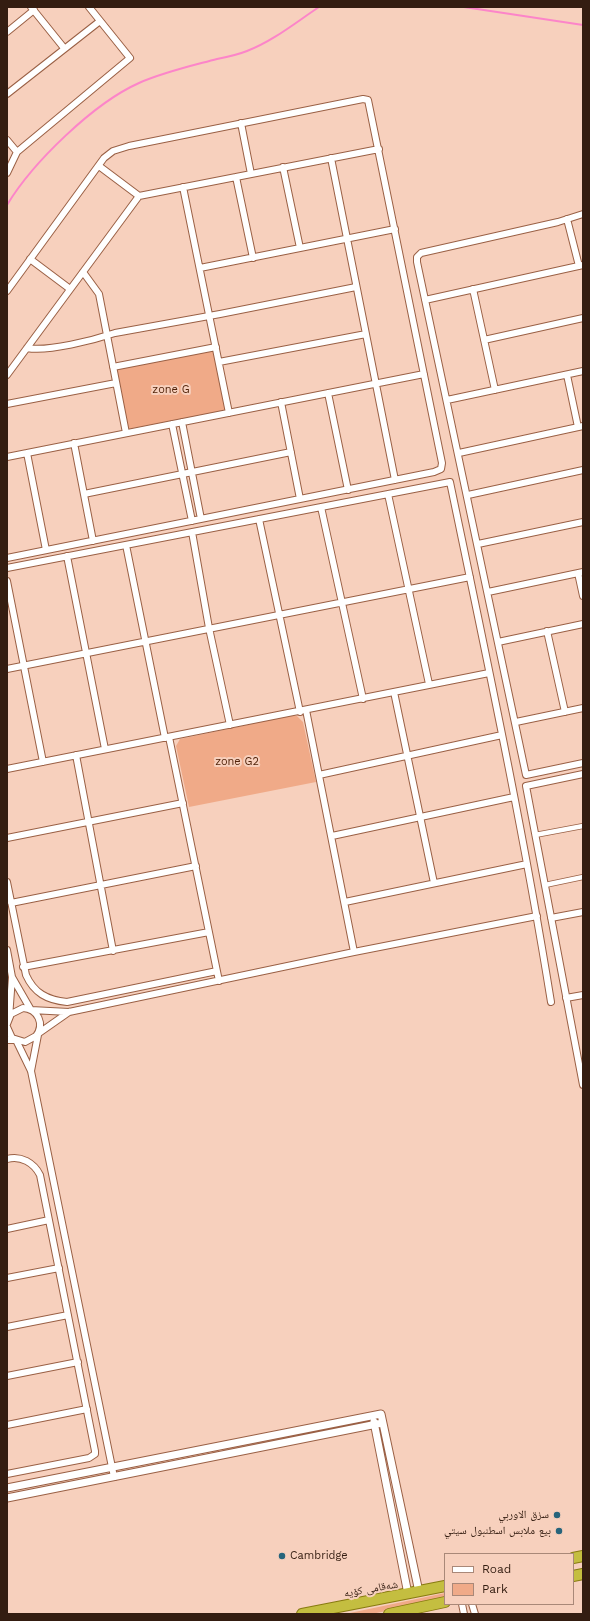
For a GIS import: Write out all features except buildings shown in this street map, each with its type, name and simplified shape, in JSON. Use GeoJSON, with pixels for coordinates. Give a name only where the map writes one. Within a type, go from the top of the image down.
{"type":"FeatureCollection","features":[{"type":"Feature","properties":{"kind":"highway","name":"شەقامی کۆیە"},"geometry":{"type":"LineString","coordinates":[[302,1614],[444,1586]]}},
{"type":"Feature","properties":{"kind":"highway"},"geometry":{"type":"LineString","coordinates":[[389,1614],[444,1602]]}},
{"type":"Feature","properties":{"kind":"street"},"geometry":{"type":"LineString","coordinates":[[7,173],[17,152],[130,58],[89,7]]}},
{"type":"Feature","properties":{"kind":"street"},"geometry":{"type":"LineString","coordinates":[[7,32],[33,9],[64,48]]}},
{"type":"Feature","properties":{"kind":"street"},"geometry":{"type":"LineString","coordinates":[[7,94],[100,21]]}},
{"type":"Feature","properties":{"kind":"street"},"geometry":{"type":"LineString","coordinates":[[7,292],[109,153],[122,148],[241,123],[366,100],[370,104],[442,467],[434,472],[348,490],[7,558]]}},
{"type":"Feature","properties":{"kind":"street"},"geometry":{"type":"LineString","coordinates":[[241,123],[252,174]]}},
{"type":"Feature","properties":{"kind":"street"},"geometry":{"type":"LineString","coordinates":[[7,140],[17,152]]}},
{"type":"Feature","properties":{"kind":"street"},"geometry":{"type":"LineString","coordinates":[[7,375],[139,196],[379,149]]}},
{"type":"Feature","properties":{"kind":"street"},"geometry":{"type":"LineString","coordinates":[[331,158],[394,480]]}},
{"type":"Feature","properties":{"kind":"street"},"geometry":{"type":"LineString","coordinates":[[99,166],[139,196]]}},
{"type":"Feature","properties":{"kind":"street"},"geometry":{"type":"LineString","coordinates":[[283,167],[300,248]]}},
{"type":"Feature","properties":{"kind":"street"},"geometry":{"type":"LineString","coordinates":[[236,177],[253,258]]}},
{"type":"Feature","properties":{"kind":"street"},"geometry":{"type":"LineString","coordinates":[[183,187],[229,413]]}},
{"type":"Feature","properties":{"kind":"street"},"geometry":{"type":"LineString","coordinates":[[583,214],[421,253],[417,257],[526,775],[583,763]]}},
{"type":"Feature","properties":{"kind":"street"},"geometry":{"type":"LineString","coordinates":[[425,300],[581,266],[567,219]]}},
{"type":"Feature","properties":{"kind":"street"},"geometry":{"type":"LineString","coordinates":[[200,268],[395,229]]}},
{"type":"Feature","properties":{"kind":"street"},"geometry":{"type":"LineString","coordinates":[[30,260],[70,289]]}},
{"type":"Feature","properties":{"kind":"street"},"geometry":{"type":"LineString","coordinates":[[83,272],[99,294],[126,433]]}},
{"type":"Feature","properties":{"kind":"street"},"geometry":{"type":"LineString","coordinates":[[27,348],[43,348],[356,287]]}},
{"type":"Feature","properties":{"kind":"street"},"geometry":{"type":"LineString","coordinates":[[473,289],[495,390]]}},
{"type":"Feature","properties":{"kind":"street"},"geometry":{"type":"LineString","coordinates":[[484,340],[583,318]]}},
{"type":"Feature","properties":{"kind":"street"},"geometry":{"type":"LineString","coordinates":[[219,362],[366,334]]}},
{"type":"Feature","properties":{"kind":"street"},"geometry":{"type":"LineString","coordinates":[[113,367],[216,347]]}},
{"type":"Feature","properties":{"kind":"street"},"geometry":{"type":"LineString","coordinates":[[447,400],[583,371]]}},
{"type":"Feature","properties":{"kind":"street"},"geometry":{"type":"LineString","coordinates":[[7,457],[424,374]]}},
{"type":"Feature","properties":{"kind":"street"},"geometry":{"type":"LineString","coordinates":[[459,453],[580,427],[567,375]]}},
{"type":"Feature","properties":{"kind":"street"},"geometry":{"type":"LineString","coordinates":[[7,404],[116,383]]}},
{"type":"Feature","properties":{"kind":"street"},"geometry":{"type":"LineString","coordinates":[[328,393],[348,490]]}},
{"type":"Feature","properties":{"kind":"street"},"geometry":{"type":"LineString","coordinates":[[281,402],[300,499]]}},
{"type":"Feature","properties":{"kind":"street"},"geometry":{"type":"LineString","coordinates":[[182,422],[201,519]]}},
{"type":"Feature","properties":{"kind":"street"},"geometry":{"type":"LineString","coordinates":[[172,424],[192,521]]}},
{"type":"Feature","properties":{"kind":"street"},"geometry":{"type":"LineString","coordinates":[[74,443],[93,541]]}},
{"type":"Feature","properties":{"kind":"street"},"geometry":{"type":"LineString","coordinates":[[84,494],[291,452]]}},
{"type":"Feature","properties":{"kind":"street"},"geometry":{"type":"LineString","coordinates":[[27,453],[46,550]]}},
{"type":"Feature","properties":{"kind":"street"},"geometry":{"type":"LineString","coordinates":[[468,495],[583,470]]}},
{"type":"Feature","properties":{"kind":"street"},"geometry":{"type":"LineString","coordinates":[[7,568],[450,482],[514,797],[552,1002]]}},
{"type":"Feature","properties":{"kind":"street"},"geometry":{"type":"LineString","coordinates":[[388,494],[429,684]]}},
{"type":"Feature","properties":{"kind":"street"},"geometry":{"type":"LineString","coordinates":[[321,507],[363,698]]}},
{"type":"Feature","properties":{"kind":"street"},"geometry":{"type":"LineString","coordinates":[[259,519],[280,615],[319,774],[354,952]]}},
{"type":"Feature","properties":{"kind":"street"},"geometry":{"type":"LineString","coordinates":[[478,544],[583,522]]}},
{"type":"Feature","properties":{"kind":"street"},"geometry":{"type":"LineString","coordinates":[[192,532],[209,628],[230,725]]}},
{"type":"Feature","properties":{"kind":"street"},"geometry":{"type":"LineString","coordinates":[[126,545],[145,641],[183,802],[219,981]]}},
{"type":"Feature","properties":{"kind":"street"},"geometry":{"type":"LineString","coordinates":[[67,556],[105,749]]}},
{"type":"Feature","properties":{"kind":"street"},"geometry":{"type":"LineString","coordinates":[[488,592],[580,573],[583,596]]}},
{"type":"Feature","properties":{"kind":"street"},"geometry":{"type":"LineString","coordinates":[[7,669],[85,652],[470,577]]}},
{"type":"Feature","properties":{"kind":"street"},"geometry":{"type":"LineString","coordinates":[[7,581],[43,762]]}},
{"type":"Feature","properties":{"kind":"street"},"geometry":{"type":"LineString","coordinates":[[498,642],[583,624]]}},
{"type":"Feature","properties":{"kind":"street"},"geometry":{"type":"LineString","coordinates":[[547,631],[565,712]]}},
{"type":"Feature","properties":{"kind":"street"},"geometry":{"type":"LineString","coordinates":[[7,769],[303,711],[489,672]]}},
{"type":"Feature","properties":{"kind":"street"},"geometry":{"type":"LineString","coordinates":[[394,692],[434,883]]}},
{"type":"Feature","properties":{"kind":"street"},"geometry":{"type":"LineString","coordinates":[[516,722],[583,708]]}},
{"type":"Feature","properties":{"kind":"street"},"geometry":{"type":"LineString","coordinates":[[319,774],[502,736]]}},
{"type":"Feature","properties":{"kind":"street"},"geometry":{"type":"LineString","coordinates":[[76,755],[113,950]]}},
{"type":"Feature","properties":{"kind":"street"},"geometry":{"type":"LineString","coordinates":[[583,774],[526,786],[566,998],[580,1051],[583,1085]]}},
{"type":"Feature","properties":{"kind":"street"},"geometry":{"type":"LineString","coordinates":[[332,836],[514,797]]}},
{"type":"Feature","properties":{"kind":"street"},"geometry":{"type":"LineString","coordinates":[[7,838],[183,802]]}},
{"type":"Feature","properties":{"kind":"street"},"geometry":{"type":"LineString","coordinates":[[535,835],[583,826]]}},
{"type":"Feature","properties":{"kind":"street"},"geometry":{"type":"LineString","coordinates":[[345,902],[527,864]]}},
{"type":"Feature","properties":{"kind":"street"},"geometry":{"type":"LineString","coordinates":[[11,903],[196,866]]}},
{"type":"Feature","properties":{"kind":"street"},"geometry":{"type":"LineString","coordinates":[[545,885],[583,877]]}},
{"type":"Feature","properties":{"kind":"street"},"geometry":{"type":"LineString","coordinates":[[7,882],[23,968],[36,991],[47,998],[67,1002],[217,971]]}},
{"type":"Feature","properties":{"kind":"street"},"geometry":{"type":"LineString","coordinates":[[551,918],[583,912]]}},
{"type":"Feature","properties":{"kind":"street"},"geometry":{"type":"LineString","coordinates":[[8,1021],[18,1009],[69,1012],[354,952],[537,916]]}},
{"type":"Feature","properties":{"kind":"street"},"geometry":{"type":"LineString","coordinates":[[23,968],[209,932]]}},
{"type":"Feature","properties":{"kind":"street"},"geometry":{"type":"LineString","coordinates":[[7,950],[12,976],[8,1021],[10,1034],[16,1040],[31,1071],[114,1477]]}},
{"type":"Feature","properties":{"kind":"street"},"geometry":{"type":"LineString","coordinates":[[12,976],[31,1010],[39,1018],[41,1025],[31,1071]]}},
{"type":"Feature","properties":{"kind":"street"},"geometry":{"type":"LineString","coordinates":[[566,998],[583,995]]}},
{"type":"Feature","properties":{"kind":"street"},"geometry":{"type":"LineString","coordinates":[[7,1040],[29,1041],[69,1012]]}},
{"type":"Feature","properties":{"kind":"street"},"geometry":{"type":"LineString","coordinates":[[7,1159],[13,1158],[24,1160],[38,1171],[96,1450],[92,1457],[7,1474]]}},
{"type":"Feature","properties":{"kind":"street"},"geometry":{"type":"LineString","coordinates":[[7,1229],[49,1220]]}},
{"type":"Feature","properties":{"kind":"street"},"geometry":{"type":"LineString","coordinates":[[7,1278],[59,1268]]}},
{"type":"Feature","properties":{"kind":"street"},"geometry":{"type":"LineString","coordinates":[[7,1327],[68,1315]]}},
{"type":"Feature","properties":{"kind":"street"},"geometry":{"type":"LineString","coordinates":[[7,1376],[78,1362]]}},
{"type":"Feature","properties":{"kind":"street"},"geometry":{"type":"LineString","coordinates":[[7,1425],[87,1409]]}},
{"type":"Feature","properties":{"kind":"street"},"geometry":{"type":"LineString","coordinates":[[7,1488],[380,1414],[419,1592]]}},
{"type":"Feature","properties":{"kind":"street"},"geometry":{"type":"LineString","coordinates":[[372,1415],[408,1594]]}},
{"type":"Feature","properties":{"kind":"street"},"geometry":{"type":"LineString","coordinates":[[7,1498],[382,1423]]}},
{"type":"Feature","properties":{"kind":"green space","name":"zone G"},"geometry":{"type":"Polygon","coordinates":[[[214,350],[226,411],[128,429],[116,369],[214,350]]]}},
{"type":"Feature","properties":{"kind":"green space","name":"zone G2"},"geometry":{"type":"Polygon","coordinates":[[[290,716],[297,716],[303,722],[316,782],[189,807],[176,746],[180,739],[290,716]]]}},
{"type":"Feature","properties":{"kind":"green space"},"geometry":{"type":"Polygon","coordinates":[[[444,1593],[444,1598],[372,1614],[345,1614],[444,1593]]]}},
{"type":"Feature","properties":{"kind":"waterway"},"geometry":{"type":"LineString","coordinates":[[7,205],[18,188],[32,171],[66,135],[103,104],[121,92],[158,76],[236,55],[257,47],[319,7]]}},
{"type":"Feature","properties":{"kind":"waterway"},"geometry":{"type":"LineString","coordinates":[[464,7],[583,25]]}},
{"type":"Feature","properties":{"kind":"place","name":"سزق الاوربي"},"geometry":{"type":"Point","coordinates":[557,1515]}},
{"type":"Feature","properties":{"kind":"place","name":"بيع ملابس اسطنبول سيتي"},"geometry":{"type":"Point","coordinates":[559,1531]}},
{"type":"Feature","properties":{"kind":"place","name":"Cambridge"},"geometry":{"type":"Point","coordinates":[282,1556]}}]}
